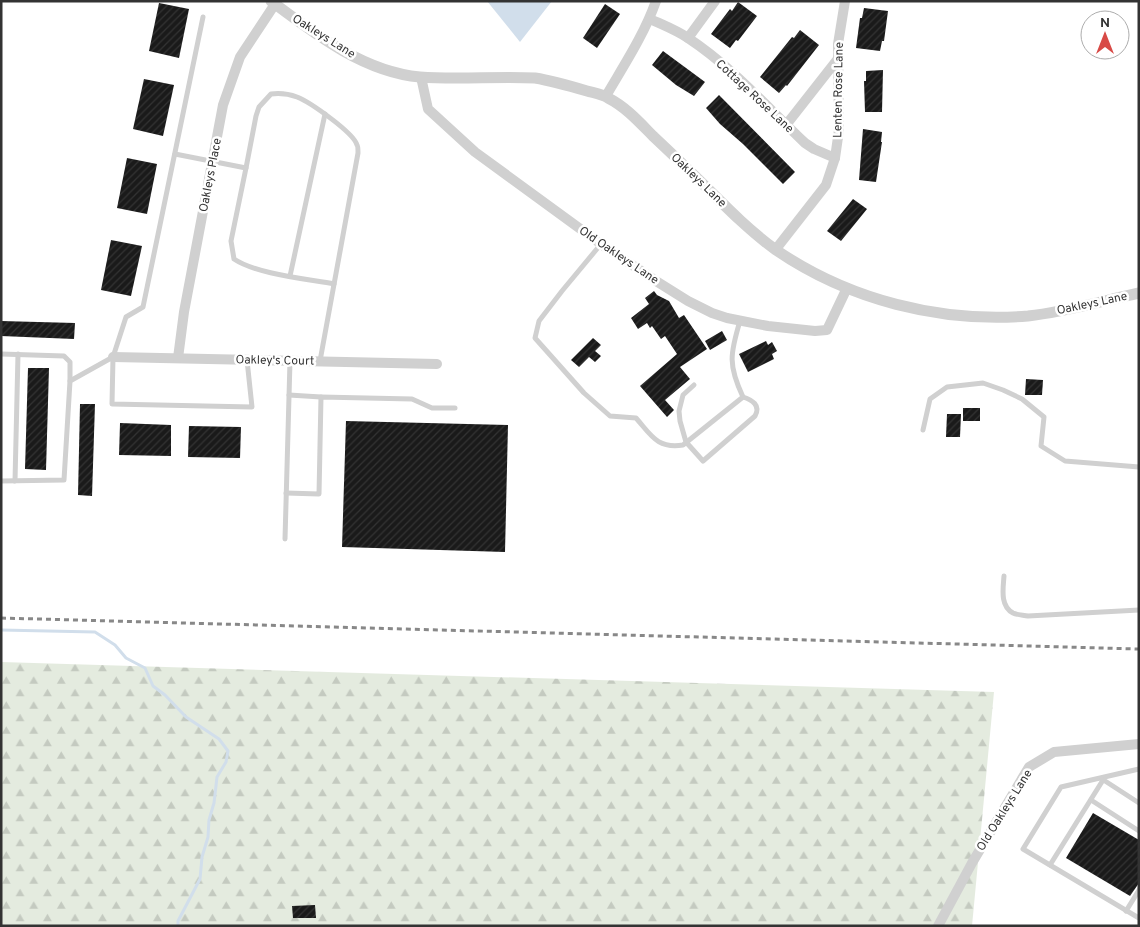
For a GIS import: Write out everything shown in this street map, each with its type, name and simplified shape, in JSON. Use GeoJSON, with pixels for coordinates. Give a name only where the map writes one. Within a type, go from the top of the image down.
{"type":"FeatureCollection","features":[{"type":"Feature","properties":{"kind":"street"},"geometry":{"type":"LineString","coordinates":[[606,96],[650,18],[656,1]]}},
{"type":"Feature","properties":{"kind":"street"},"geometry":{"type":"LineString","coordinates":[[688,38],[715,1]]}},
{"type":"Feature","properties":{"kind":"street","name":"Lenten Rose Lane"},"geometry":{"type":"LineString","coordinates":[[776,249],[826,185],[835,158],[839,130],[838,44],[845,1]]}},
{"type":"Feature","properties":{"kind":"street","name":"Oakleys Lane"},"geometry":{"type":"LineString","coordinates":[[273,3],[355,56],[387,70],[421,77],[535,78],[552,80],[606,96],[631,114],[743,223],[776,249],[847,288],[891,303],[947,315],[986,317],[1028,316],[1062,311],[1139,293]]}},
{"type":"Feature","properties":{"kind":"street","name":"Oakleys Place"},"geometry":{"type":"LineString","coordinates":[[178,358],[184,312],[223,105],[240,57],[273,3]]}},
{"type":"Feature","properties":{"kind":"street","name":"Cottage Rose Lane"},"geometry":{"type":"LineString","coordinates":[[650,18],[688,38],[732,72],[805,143],[835,158]]}},
{"type":"Feature","properties":{"kind":"street"},"geometry":{"type":"LineString","coordinates":[[786,125],[837,60]]}},
{"type":"Feature","properties":{"kind":"street","name":"Old Oakleys Lane"},"geometry":{"type":"LineString","coordinates":[[421,77],[428,109],[476,152],[601,244],[688,301],[712,313],[740,321],[787,328],[815,331],[827,330],[847,288]]}},
{"type":"Feature","properties":{"kind":"street","name":"Oakley's Court"},"geometry":{"type":"LineString","coordinates":[[113,357],[437,364]]}},
{"type":"Feature","properties":{"kind":"street","name":"Old Oakleys Lane"},"geometry":{"type":"LineString","coordinates":[[938,926],[972,863],[1029,767],[1054,752],[1139,744]]}},
{"type":"Feature","properties":{"kind":"lane"},"geometry":{"type":"LineString","coordinates":[[203,17],[143,307],[126,317],[113,357],[112,404],[252,407],[247,360]]}},
{"type":"Feature","properties":{"kind":"lane"},"geometry":{"type":"LineString","coordinates":[[320,362],[334,284],[358,146],[354,139],[325,114],[298,97],[280,93],[270,94],[259,107],[231,242],[234,259],[241,264],[259,270],[334,284]]}},
{"type":"Feature","properties":{"kind":"lane"},"geometry":{"type":"LineString","coordinates":[[290,276],[325,114]]}},
{"type":"Feature","properties":{"kind":"lane"},"geometry":{"type":"LineString","coordinates":[[175,154],[246,168]]}},
{"type":"Feature","properties":{"kind":"lane"},"geometry":{"type":"LineString","coordinates":[[601,244],[562,290],[539,321],[535,338],[584,394],[610,416],[636,418],[657,442],[671,447],[683,445],[742,397]]}},
{"type":"Feature","properties":{"kind":"lane"},"geometry":{"type":"LineString","coordinates":[[740,321],[731,349],[731,366],[742,397]]}},
{"type":"Feature","properties":{"kind":"lane"},"geometry":{"type":"LineString","coordinates":[[1,354],[64,356],[70,362],[64,480],[1,480]]}},
{"type":"Feature","properties":{"kind":"lane"},"geometry":{"type":"LineString","coordinates":[[16,480],[18,354]]}},
{"type":"Feature","properties":{"kind":"lane"},"geometry":{"type":"LineString","coordinates":[[70,381],[113,357]]}},
{"type":"Feature","properties":{"kind":"lane"},"geometry":{"type":"LineString","coordinates":[[285,539],[290,361]]}},
{"type":"Feature","properties":{"kind":"lane"},"geometry":{"type":"LineString","coordinates":[[923,430],[930,399],[947,387],[984,384],[1022,399],[1044,417],[1041,446],[1065,461],[1139,467]]}},
{"type":"Feature","properties":{"kind":"lane"},"geometry":{"type":"LineString","coordinates":[[694,385],[683,395],[679,410],[682,432],[686,442],[703,461],[755,416],[757,412],[756,405],[752,400],[742,397]]}},
{"type":"Feature","properties":{"kind":"lane"},"geometry":{"type":"LineString","coordinates":[[289,395],[412,399],[432,408],[456,408]]}},
{"type":"Feature","properties":{"kind":"lane"},"geometry":{"type":"LineString","coordinates":[[286,494],[319,494],[320,397]]}},
{"type":"Feature","properties":{"kind":"lane"},"geometry":{"type":"LineString","coordinates":[[1004,576],[1003,592],[1005,605],[1013,614],[1028,616],[1139,610]]}},
{"type":"Feature","properties":{"kind":"lane"},"geometry":{"type":"LineString","coordinates":[[1139,769],[1061,787],[1023,849],[1139,918]]}},
{"type":"Feature","properties":{"kind":"lane"},"geometry":{"type":"LineString","coordinates":[[1050,866],[1091,800],[1102,778]]}},
{"type":"Feature","properties":{"kind":"lane"},"geometry":{"type":"LineString","coordinates":[[1102,778],[1139,803]]}},
{"type":"Feature","properties":{"kind":"lane"},"geometry":{"type":"LineString","coordinates":[[1091,800],[1139,831]]}},
{"type":"Feature","properties":{"kind":"lane"},"geometry":{"type":"LineString","coordinates":[[1126,911],[1139,890]]}},
{"type":"Feature","properties":{"kind":"green space"},"geometry":{"type":"Polygon","coordinates":[[[1,662],[994,692],[972,926],[1,926],[1,662]]]}},
{"type":"Feature","properties":{"kind":"water"},"geometry":{"type":"Polygon","coordinates":[[[487,1],[552,1],[520,42],[487,1]]]}},
{"type":"Feature","properties":{"kind":"building"},"geometry":{"type":"Polygon","coordinates":[[[738,2],[757,16],[738,41],[736,40],[730,48],[711,34],[730,9],[732,11],[738,2]]]}},
{"type":"Feature","properties":{"kind":"building"},"geometry":{"type":"Polygon","coordinates":[[[159,3],[189,9],[179,58],[149,51],[159,3]]]}},
{"type":"Feature","properties":{"kind":"building"},"geometry":{"type":"Polygon","coordinates":[[[605,4],[620,14],[597,48],[583,38],[605,4]]]}},
{"type":"Feature","properties":{"kind":"building"},"geometry":{"type":"Polygon","coordinates":[[[864,8],[888,11],[884,41],[882,41],[880,51],[856,48],[860,18],[862,18],[864,8]]]}},
{"type":"Feature","properties":{"kind":"building"},"geometry":{"type":"Polygon","coordinates":[[[800,30],[819,45],[787,86],[779,93],[760,77],[792,37],[794,38],[800,30]]]}},
{"type":"Feature","properties":{"kind":"building"},"geometry":{"type":"Polygon","coordinates":[[[663,51],[705,82],[694,96],[676,85],[652,65],[663,51]]]}},
{"type":"Feature","properties":{"kind":"building"},"geometry":{"type":"Polygon","coordinates":[[[883,70],[882,112],[865,112],[864,81],[866,81],[866,71],[883,70]]]}},
{"type":"Feature","properties":{"kind":"building"},"geometry":{"type":"Polygon","coordinates":[[[144,79],[174,85],[163,136],[133,129],[144,79]]]}},
{"type":"Feature","properties":{"kind":"building"},"geometry":{"type":"Polygon","coordinates":[[[719,95],[795,172],[783,184],[720,124],[706,108],[719,95]]]}},
{"type":"Feature","properties":{"kind":"building"},"geometry":{"type":"Polygon","coordinates":[[[863,129],[882,132],[876,182],[859,180],[863,129]]]}},
{"type":"Feature","properties":{"kind":"building"},"geometry":{"type":"Polygon","coordinates":[[[127,158],[157,164],[147,214],[117,208],[127,158]]]}},
{"type":"Feature","properties":{"kind":"building"},"geometry":{"type":"Polygon","coordinates":[[[853,199],[867,209],[841,241],[827,231],[853,199]]]}},
{"type":"Feature","properties":{"kind":"building"},"geometry":{"type":"Polygon","coordinates":[[[111,240],[142,246],[131,296],[101,290],[111,240]]]}},
{"type":"Feature","properties":{"kind":"building"},"geometry":{"type":"Polygon","coordinates":[[[654,291],[657,295],[669,301],[679,318],[684,315],[707,349],[680,367],[690,379],[665,400],[674,410],[667,417],[640,386],[677,354],[665,336],[661,339],[652,326],[650,328],[647,323],[638,329],[631,318],[649,304],[645,298],[654,291]]]}},
{"type":"Feature","properties":{"kind":"building"},"geometry":{"type":"Polygon","coordinates":[[[1,321],[75,323],[74,339],[1,336],[1,321]]]}},
{"type":"Feature","properties":{"kind":"building"},"geometry":{"type":"Polygon","coordinates":[[[722,331],[727,340],[710,350],[705,341],[722,331]]]}},
{"type":"Feature","properties":{"kind":"building"},"geometry":{"type":"Polygon","coordinates":[[[593,338],[601,345],[595,351],[601,356],[595,362],[589,357],[579,367],[571,360],[593,338]]]}},
{"type":"Feature","properties":{"kind":"building"},"geometry":{"type":"Polygon","coordinates":[[[766,341],[768,345],[772,342],[777,351],[772,354],[774,359],[748,372],[739,354],[766,341]]]}},
{"type":"Feature","properties":{"kind":"building"},"geometry":{"type":"Polygon","coordinates":[[[28,368],[49,368],[46,470],[25,469],[28,368]]]}},
{"type":"Feature","properties":{"kind":"building"},"geometry":{"type":"Polygon","coordinates":[[[1026,379],[1043,380],[1042,395],[1025,395],[1026,379]]]}},
{"type":"Feature","properties":{"kind":"building"},"geometry":{"type":"Polygon","coordinates":[[[80,404],[95,404],[92,496],[78,495],[80,404]]]}},
{"type":"Feature","properties":{"kind":"building"},"geometry":{"type":"Polygon","coordinates":[[[963,408],[980,408],[980,421],[963,421],[963,408]]]}},
{"type":"Feature","properties":{"kind":"building"},"geometry":{"type":"Polygon","coordinates":[[[947,414],[961,414],[960,437],[946,437],[947,414]]]}},
{"type":"Feature","properties":{"kind":"building"},"geometry":{"type":"Polygon","coordinates":[[[346,421],[508,425],[505,552],[342,547],[346,421]]]}},
{"type":"Feature","properties":{"kind":"building"},"geometry":{"type":"Polygon","coordinates":[[[120,423],[171,425],[171,456],[119,455],[120,423]]]}},
{"type":"Feature","properties":{"kind":"building"},"geometry":{"type":"Polygon","coordinates":[[[189,426],[241,427],[240,458],[188,457],[189,426]]]}},
{"type":"Feature","properties":{"kind":"building"},"geometry":{"type":"Polygon","coordinates":[[[1093,813],[1139,840],[1139,883],[1130,896],[1066,858],[1093,813]]]}},
{"type":"Feature","properties":{"kind":"building"},"geometry":{"type":"Polygon","coordinates":[[[315,905],[316,918],[293,918],[292,906],[315,905]]]}},
{"type":"Feature","properties":{"kind":"waterway"},"geometry":{"type":"LineString","coordinates":[[1,630],[95,632],[115,645],[126,658],[145,668],[153,686],[165,695],[186,717],[219,739],[228,751],[226,762],[217,777],[214,803],[209,820],[208,837],[202,857],[200,879],[178,921],[178,926]]}},
{"type":"Feature","properties":{"kind":"railway"},"geometry":{"type":"LineString","coordinates":[[1,618],[1139,649]]}}]}
